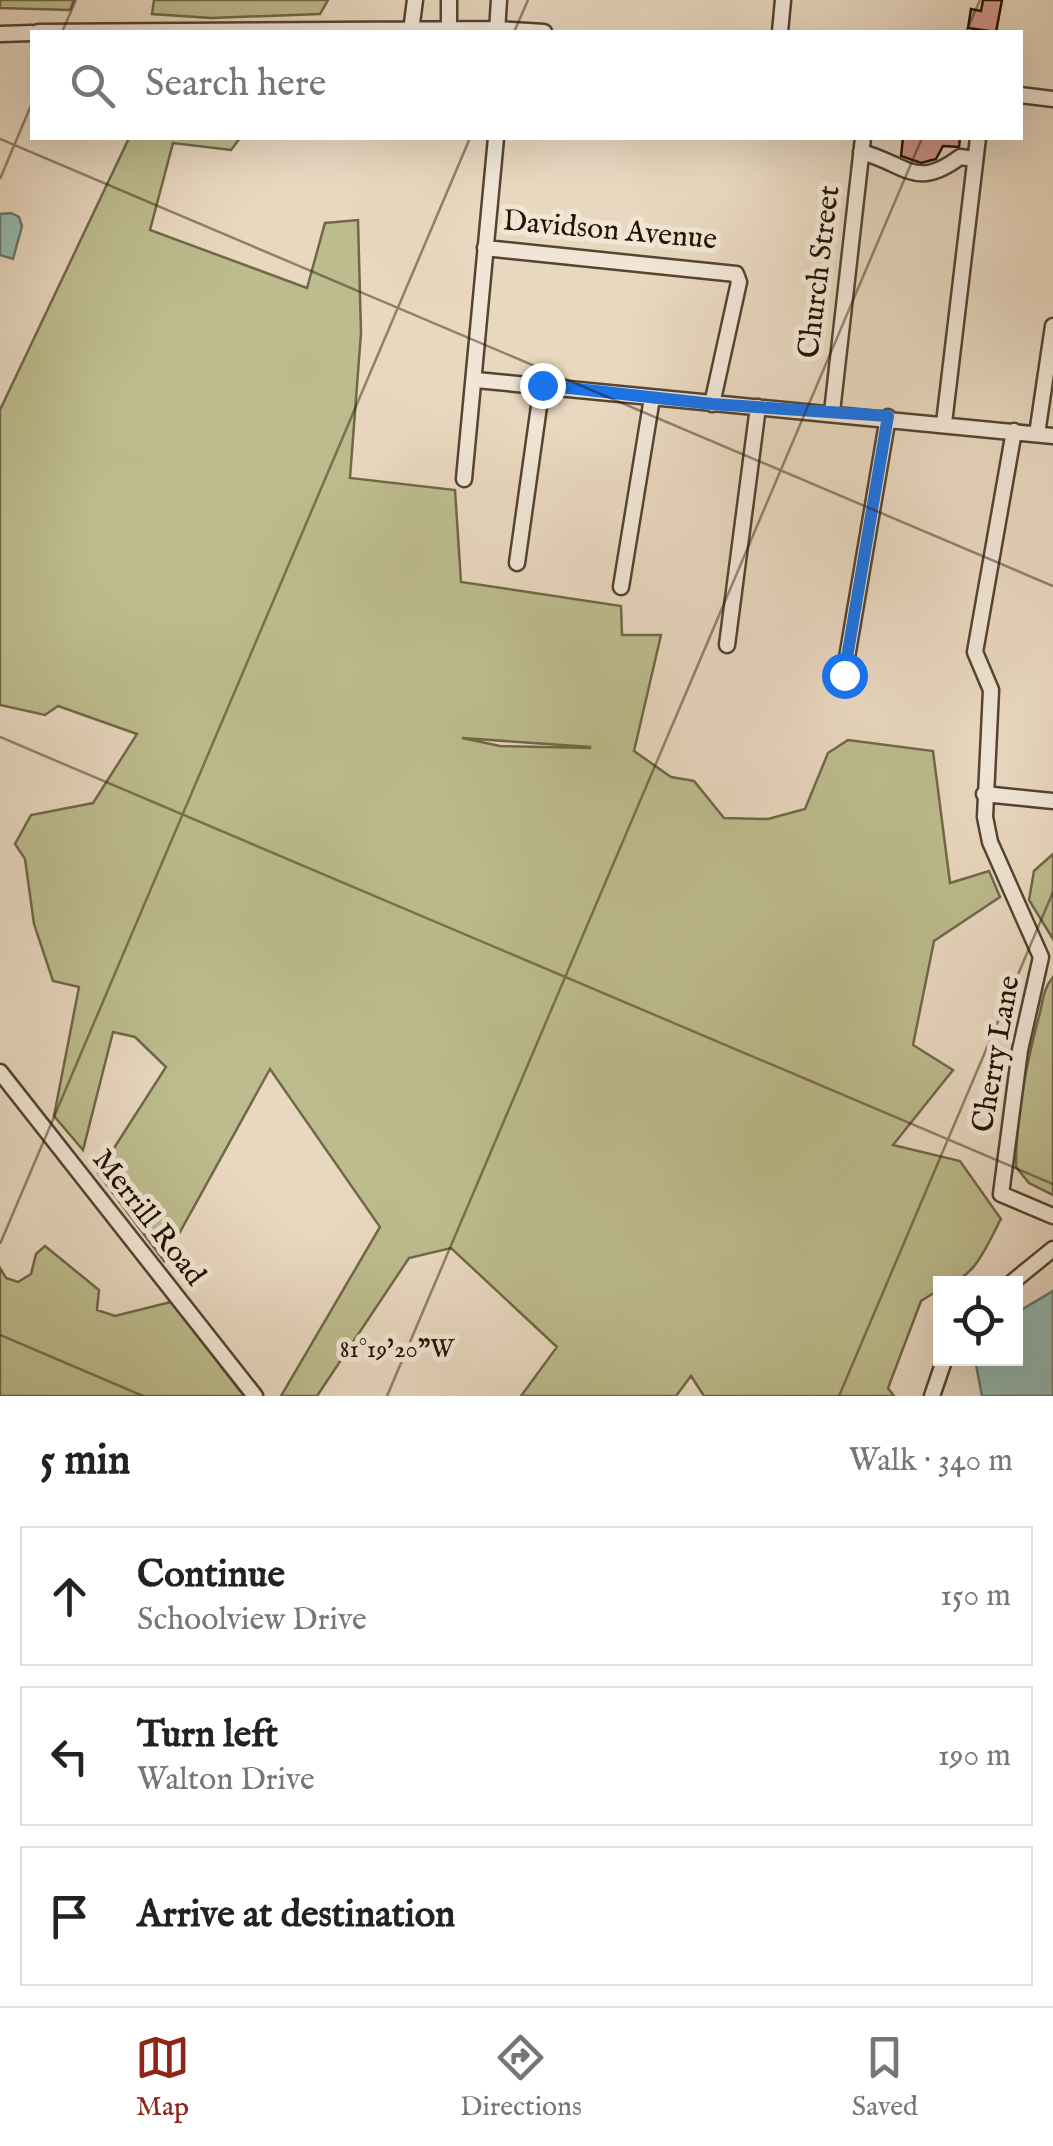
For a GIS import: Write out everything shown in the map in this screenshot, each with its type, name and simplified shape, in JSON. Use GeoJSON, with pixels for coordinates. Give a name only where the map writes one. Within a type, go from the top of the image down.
{"type":"FeatureCollection","features":[{"type":"Feature","properties":{"kind":"street"},"geometry":{"type":"LineString","coordinates":[[411,30],[414,0]]}},
{"type":"Feature","properties":{"kind":"street"},"geometry":{"type":"LineString","coordinates":[[448,30],[449,0]]}},
{"type":"Feature","properties":{"kind":"street"},"geometry":{"type":"LineString","coordinates":[[496,30],[499,0]]}},
{"type":"Feature","properties":{"kind":"street"},"geometry":{"type":"LineString","coordinates":[[780,30],[783,0]]}},
{"type":"Feature","properties":{"kind":"street"},"geometry":{"type":"LineString","coordinates":[[0,34],[30,33]]}},
{"type":"Feature","properties":{"kind":"street"},"geometry":{"type":"LineString","coordinates":[[1023,95],[1053,99]]}},
{"type":"Feature","properties":{"kind":"street"},"geometry":{"type":"LineString","coordinates":[[464,479],[496,140]]}},
{"type":"Feature","properties":{"kind":"street"},"geometry":{"type":"LineString","coordinates":[[944,423],[978,140]]}},
{"type":"Feature","properties":{"kind":"street"},"geometry":{"type":"LineString","coordinates":[[862,145],[918,174],[938,174],[960,157],[975,159]]}},
{"type":"Feature","properties":{"kind":"street","name":"Church Street"},"geometry":{"type":"LineString","coordinates":[[832,412],[862,145]]}},
{"type":"Feature","properties":{"kind":"street","name":"Davidson Avenue"},"geometry":{"type":"LineString","coordinates":[[485,248],[730,270],[739,282],[712,404]]}},
{"type":"Feature","properties":{"kind":"street"},"geometry":{"type":"LineString","coordinates":[[476,380],[712,404],[888,416],[1045,435],[1053,326]]}},
{"type":"Feature","properties":{"kind":"street"},"geometry":{"type":"LineString","coordinates":[[517,563],[542,385]]}},
{"type":"Feature","properties":{"kind":"street"},"geometry":{"type":"LineString","coordinates":[[621,587],[652,398]]}},
{"type":"Feature","properties":{"kind":"street"},"geometry":{"type":"LineString","coordinates":[[726,645],[758,407]]}},
{"type":"Feature","properties":{"kind":"street"},"geometry":{"type":"LineString","coordinates":[[844,675],[888,416]]}},
{"type":"Feature","properties":{"kind":"street","name":"Cherry Lane"},"geometry":{"type":"LineString","coordinates":[[1014,431],[975,652],[991,690],[992,726],[984,794],[990,842],[1041,957],[1020,1050],[1001,1194],[1053,1216]]}},
{"type":"Feature","properties":{"kind":"street"},"geometry":{"type":"LineString","coordinates":[[984,794],[1053,801]]}},
{"type":"Feature","properties":{"kind":"street","name":"Merrill Road"},"geometry":{"type":"LineString","coordinates":[[0,1072],[254,1396]]}},
{"type":"Feature","properties":{"kind":"street"},"geometry":{"type":"LineString","coordinates":[[1020,1276],[1053,1249]]}},
{"type":"Feature","properties":{"kind":"street"},"geometry":{"type":"LineString","coordinates":[[932,1396],[942,1366]]}},
{"type":"Feature","properties":{"kind":"shaded area"},"geometry":{"type":"Polygon","coordinates":[[[0,0],[74,0],[70,10],[0,8],[0,0]]]}},
{"type":"Feature","properties":{"kind":"shaded area"},"geometry":{"type":"Polygon","coordinates":[[[154,0],[328,0],[320,14],[211,18],[152,14],[154,0]]]}},
{"type":"Feature","properties":{"kind":"shaded area"},"geometry":{"type":"Polygon","coordinates":[[[128,140],[238,140],[231,150],[173,143],[150,230],[307,288],[325,223],[358,220],[361,333],[350,478],[455,490],[461,582],[621,606],[622,635],[661,635],[634,751],[671,777],[694,781],[724,818],[768,819],[805,809],[828,753],[848,740],[933,751],[950,883],[989,871],[1000,897],[934,941],[913,1045],[953,1070],[893,1145],[960,1161],[1001,1219],[971,1270],[963,1276],[933,1276],[933,1293],[921,1301],[888,1388],[894,1396],[704,1396],[691,1376],[676,1396],[521,1396],[557,1347],[451,1248],[409,1258],[317,1396],[281,1396],[380,1227],[270,1069],[164,1261],[98,1173],[166,1067],[135,1037],[113,1032],[83,1150],[54,1116],[79,987],[53,981],[34,924],[25,859],[15,844],[31,815],[93,803],[137,734],[58,706],[45,715],[0,705],[0,410],[128,140]],[[462,738],[500,746],[590,748],[462,738]]]}},
{"type":"Feature","properties":{"kind":"shaded area"},"geometry":{"type":"Polygon","coordinates":[[[1053,854],[1053,939],[1029,900],[1034,871],[1053,854]]]}},
{"type":"Feature","properties":{"kind":"shaded area"},"geometry":{"type":"Polygon","coordinates":[[[1053,977],[1053,1195],[1029,1183],[1016,1167],[1025,1075],[1043,997],[1053,977]]]}},
{"type":"Feature","properties":{"kind":"shaded area"},"geometry":{"type":"Polygon","coordinates":[[[45,1246],[99,1290],[97,1310],[115,1316],[171,1302],[244,1396],[0,1396],[0,1268],[6,1278],[18,1282],[31,1274],[36,1254],[45,1246]]]}},
{"type":"Feature","properties":{"kind":"water"},"geometry":{"type":"Polygon","coordinates":[[[0,214],[19,217],[22,226],[13,259],[0,255],[0,214]]]}},
{"type":"Feature","properties":{"kind":"water"},"geometry":{"type":"Polygon","coordinates":[[[1053,1291],[1053,1396],[982,1396],[976,1366],[1023,1366],[1023,1309],[1053,1291]]]}},
{"type":"Feature","properties":{"kind":"building"},"geometry":{"type":"Polygon","coordinates":[[[983,0],[1002,0],[996,30],[968,28],[971,9],[981,11],[983,0]]]}},
{"type":"Feature","properties":{"kind":"building"},"geometry":{"type":"Polygon","coordinates":[[[903,140],[960,140],[959,147],[943,146],[936,159],[921,163],[901,156],[903,140]]]}},
{"type":"Feature","properties":{"kind":"route"},"geometry":{"type":"LineString","coordinates":[[542,385],[712,404],[888,416],[844,675]]}}]}
